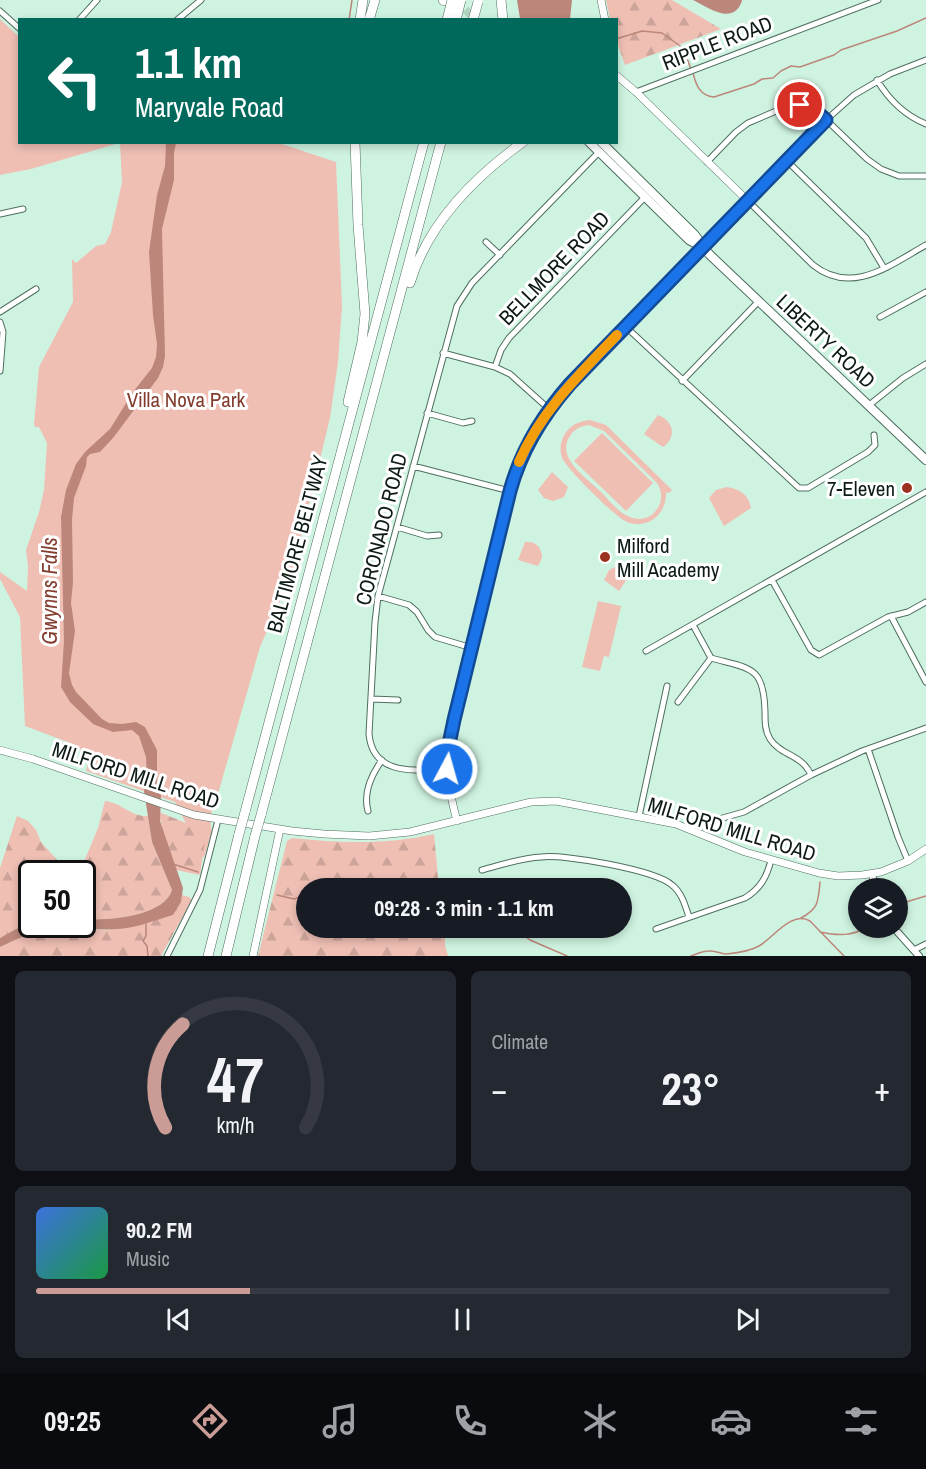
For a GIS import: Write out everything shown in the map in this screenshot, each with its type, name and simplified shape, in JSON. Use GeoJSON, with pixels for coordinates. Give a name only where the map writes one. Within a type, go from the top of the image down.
{"type":"FeatureCollection","features":[{"type":"Feature","properties":{"kind":"highway"},"geometry":{"type":"LineString","coordinates":[[360,18],[363,0]]}},
{"type":"Feature","properties":{"kind":"highway"},"geometry":{"type":"LineString","coordinates":[[370,18],[375,0]]}},
{"type":"Feature","properties":{"kind":"highway"},"geometry":{"type":"LineString","coordinates":[[456,18],[461,0]]}},
{"type":"Feature","properties":{"kind":"highway"},"geometry":{"type":"LineString","coordinates":[[501,0],[503,18]]}},
{"type":"Feature","properties":{"kind":"highway"},"geometry":{"type":"LineString","coordinates":[[446,1],[447,18]]}},
{"type":"Feature","properties":{"kind":"highway"},"geometry":{"type":"LineString","coordinates":[[474,18],[478,1]]}},
{"type":"Feature","properties":{"kind":"highway"},"geometry":{"type":"LineString","coordinates":[[325,510],[364,327],[365,297],[358,225],[355,144]]}},
{"type":"Feature","properties":{"kind":"highway","name":"BALTIMORE BELTWAY"},"geometry":{"type":"LineString","coordinates":[[208,956],[423,144]]}},
{"type":"Feature","properties":{"kind":"highway","name":"BALTIMORE BELTWAY"},"geometry":{"type":"LineString","coordinates":[[225,956],[440,144]]}},
{"type":"Feature","properties":{"kind":"highway"},"geometry":{"type":"LineString","coordinates":[[394,321],[407,294],[420,255],[444,216],[469,186],[521,144]]}},
{"type":"Feature","properties":{"kind":"main road"},"geometry":{"type":"LineString","coordinates":[[601,0],[605,18]]}},
{"type":"Feature","properties":{"kind":"main road"},"geometry":{"type":"LineString","coordinates":[[457,821],[447,769],[449,744],[510,491],[524,452],[549,409],[570,384],[748,201],[618,77]]}},
{"type":"Feature","properties":{"kind":"main road","name":"LIBERTY ROAD"},"geometry":{"type":"LineString","coordinates":[[591,144],[689,240],[702,247]]}},
{"type":"Feature","properties":{"kind":"main road","name":"LIBERTY ROAD"},"geometry":{"type":"LineString","coordinates":[[603,144],[694,234],[702,247],[758,302],[926,460]]}},
{"type":"Feature","properties":{"kind":"main road","name":"MILFORD MILL ROAD"},"geometry":{"type":"LineString","coordinates":[[0,750],[194,814],[218,820],[324,834],[391,835],[543,800],[639,816],[687,828],[745,852],[829,875],[872,874],[909,861],[926,849]]}},
{"type":"Feature","properties":{"kind":"main road"},"geometry":{"type":"LineString","coordinates":[[253,956],[280,829]]}},
{"type":"Feature","properties":{"kind":"street"},"geometry":{"type":"LineString","coordinates":[[81,18],[97,0]]}},
{"type":"Feature","properties":{"kind":"street"},"geometry":{"type":"LineString","coordinates":[[179,18],[201,0]]}},
{"type":"Feature","properties":{"kind":"street","name":"RIPPLE ROAD"},"geometry":{"type":"LineString","coordinates":[[636,92],[878,0]]}},
{"type":"Feature","properties":{"kind":"street"},"geometry":{"type":"LineString","coordinates":[[0,11],[18,27]]}},
{"type":"Feature","properties":{"kind":"street"},"geometry":{"type":"LineString","coordinates":[[926,60],[877,80],[854,95],[826,120],[748,201],[820,271],[837,277],[853,279],[870,275],[926,245]]}},
{"type":"Feature","properties":{"kind":"street"},"geometry":{"type":"LineString","coordinates":[[877,80],[883,92],[898,107],[926,124]]}},
{"type":"Feature","properties":{"kind":"street"},"geometry":{"type":"LineString","coordinates":[[707,162],[742,128],[755,119],[788,106],[800,105],[811,107],[880,169],[898,176],[926,177]]}},
{"type":"Feature","properties":{"kind":"street","name":"CORONADO ROAD"},"geometry":{"type":"LineString","coordinates":[[382,760],[373,750],[369,740],[378,596],[457,306],[467,290],[599,152]]}},
{"type":"Feature","properties":{"kind":"street"},"geometry":{"type":"LineString","coordinates":[[787,161],[859,230],[872,246],[884,268]]}},
{"type":"Feature","properties":{"kind":"street","name":"BELLMORE ROAD"},"geometry":{"type":"LineString","coordinates":[[495,367],[501,350],[509,338],[645,197]]}},
{"type":"Feature","properties":{"kind":"street"},"geometry":{"type":"LineString","coordinates":[[0,214],[23,209]]}},
{"type":"Feature","properties":{"kind":"street"},"geometry":{"type":"LineString","coordinates":[[486,242],[500,255]]}},
{"type":"Feature","properties":{"kind":"street"},"geometry":{"type":"LineString","coordinates":[[0,312],[36,289]]}},
{"type":"Feature","properties":{"kind":"street"},"geometry":{"type":"LineString","coordinates":[[880,316],[926,292]]}},
{"type":"Feature","properties":{"kind":"street"},"geometry":{"type":"LineString","coordinates":[[682,381],[758,302]]}},
{"type":"Feature","properties":{"kind":"street"},"geometry":{"type":"LineString","coordinates":[[0,322],[3,333],[0,371]]}},
{"type":"Feature","properties":{"kind":"street"},"geometry":{"type":"LineString","coordinates":[[626,327],[682,381],[698,392],[788,479],[802,489],[808,488],[868,452],[875,446],[874,435]]}},
{"type":"Feature","properties":{"kind":"street"},"geometry":{"type":"LineString","coordinates":[[443,353],[495,367],[517,379],[549,409]]}},
{"type":"Feature","properties":{"kind":"street"},"geometry":{"type":"LineString","coordinates":[[868,406],[903,378],[926,364]]}},
{"type":"Feature","properties":{"kind":"street"},"geometry":{"type":"LineString","coordinates":[[427,413],[463,423],[472,421]]}},
{"type":"Feature","properties":{"kind":"street"},"geometry":{"type":"LineString","coordinates":[[413,466],[510,491]]}},
{"type":"Feature","properties":{"kind":"street"},"geometry":{"type":"LineString","coordinates":[[646,651],[926,492]]}},
{"type":"Feature","properties":{"kind":"street"},"geometry":{"type":"LineString","coordinates":[[397,527],[427,536],[439,535]]}},
{"type":"Feature","properties":{"kind":"street"},"geometry":{"type":"LineString","coordinates":[[772,580],[811,650],[817,655],[821,655],[891,616],[908,612],[926,602]]}},
{"type":"Feature","properties":{"kind":"street"},"geometry":{"type":"LineString","coordinates":[[378,596],[409,605],[435,637],[472,648]]}},
{"type":"Feature","properties":{"kind":"street"},"geometry":{"type":"LineString","coordinates":[[891,616],[923,668],[926,682]]}},
{"type":"Feature","properties":{"kind":"street"},"geometry":{"type":"LineString","coordinates":[[693,625],[711,657],[743,666],[758,677],[764,686],[767,734],[777,747],[801,761],[811,775]]}},
{"type":"Feature","properties":{"kind":"street"},"geometry":{"type":"LineString","coordinates":[[678,702],[711,657]]}},
{"type":"Feature","properties":{"kind":"street"},"geometry":{"type":"LineString","coordinates":[[639,816],[667,686]]}},
{"type":"Feature","properties":{"kind":"street"},"geometry":{"type":"LineString","coordinates":[[371,699],[398,700]]}},
{"type":"Feature","properties":{"kind":"street"},"geometry":{"type":"LineString","coordinates":[[687,828],[744,812],[811,775],[868,749],[926,728]]}},
{"type":"Feature","properties":{"kind":"street"},"geometry":{"type":"LineString","coordinates":[[868,749],[902,848],[909,861]]}},
{"type":"Feature","properties":{"kind":"street"},"geometry":{"type":"LineString","coordinates":[[368,811],[366,803],[370,783],[382,760],[392,767],[404,770],[447,769]]}},
{"type":"Feature","properties":{"kind":"street"},"geometry":{"type":"LineString","coordinates":[[166,956],[200,890],[218,820]]}},
{"type":"Feature","properties":{"kind":"street"},"geometry":{"type":"LineString","coordinates":[[482,870],[530,858],[553,856],[642,872],[664,879],[674,887],[682,898],[689,917]]}},
{"type":"Feature","properties":{"kind":"street"},"geometry":{"type":"LineString","coordinates":[[656,929],[750,895],[763,881],[771,860]]}},
{"type":"Feature","properties":{"kind":"street"},"geometry":{"type":"LineString","coordinates":[[872,874],[873,878]]}},
{"type":"Feature","properties":{"kind":"street"},"geometry":{"type":"LineString","coordinates":[[903,938],[919,956]]}},
{"type":"Feature","properties":{"kind":"street"},"geometry":{"type":"LineString","coordinates":[[914,950],[926,944]]}},
{"type":"Feature","properties":{"kind":"green space"},"geometry":{"type":"Polygon","coordinates":[[[606,0],[672,0],[721,29],[625,65],[618,45],[618,18],[610,18],[606,0]]]}},
{"type":"Feature","properties":{"kind":"green space"},"geometry":{"type":"Polygon","coordinates":[[[0,19],[18,36],[18,144],[116,144],[31,169],[0,175],[0,19]]]}},
{"type":"Feature","properties":{"kind":"green space","name":"Villa Nova Park"},"geometry":{"type":"Polygon","coordinates":[[[120,144],[282,144],[336,162],[342,306],[338,362],[330,418],[292,574],[260,647],[212,813],[212,831],[204,858],[175,802],[86,771],[90,756],[73,744],[25,726],[20,617],[0,579],[0,572],[27,591],[26,550],[44,490],[47,443],[39,427],[35,427],[34,424],[39,367],[73,302],[72,259],[76,263],[96,246],[105,244],[111,232],[122,182],[120,144]]]}},
{"type":"Feature","properties":{"kind":"green space"},"geometry":{"type":"Polygon","coordinates":[[[658,415],[668,421],[672,430],[670,439],[663,447],[644,434],[658,415]]]}},
{"type":"Feature","properties":{"kind":"green space"},"geometry":{"type":"Polygon","coordinates":[[[590,420],[606,425],[672,490],[669,493],[666,492],[666,500],[660,513],[649,522],[635,524],[621,519],[592,493],[562,458],[561,444],[566,432],[576,423],[590,420]],[[589,425],[574,431],[566,444],[570,460],[581,474],[624,514],[636,519],[650,516],[660,503],[659,486],[604,431],[589,425]]]}},
{"type":"Feature","properties":{"kind":"green space"},"geometry":{"type":"Polygon","coordinates":[[[602,433],[653,483],[626,511],[574,461],[602,433]]]}},
{"type":"Feature","properties":{"kind":"green space"},"geometry":{"type":"Polygon","coordinates":[[[552,472],[568,487],[564,497],[553,501],[544,498],[538,490],[552,472]]]}},
{"type":"Feature","properties":{"kind":"green space"},"geometry":{"type":"Polygon","coordinates":[[[727,487],[743,493],[751,508],[724,526],[709,498],[716,490],[727,487]]]}},
{"type":"Feature","properties":{"kind":"green space"},"geometry":{"type":"Polygon","coordinates":[[[525,542],[535,544],[540,548],[542,558],[538,566],[518,560],[525,542]]]}},
{"type":"Feature","properties":{"kind":"green space"},"geometry":{"type":"Polygon","coordinates":[[[615,567],[622,568],[629,576],[619,591],[604,580],[609,570],[615,567]]]}},
{"type":"Feature","properties":{"kind":"green space"},"geometry":{"type":"Polygon","coordinates":[[[598,601],[621,606],[609,657],[604,656],[600,671],[582,667],[598,601]]]}},
{"type":"Feature","properties":{"kind":"green space"},"geometry":{"type":"Polygon","coordinates":[[[105,801],[136,814],[148,816],[152,842],[172,890],[167,899],[147,912],[120,918],[96,919],[96,860],[85,860],[98,828],[105,801]]]}},
{"type":"Feature","properties":{"kind":"green space"},"geometry":{"type":"Polygon","coordinates":[[[159,812],[206,833],[200,875],[176,870],[163,834],[159,812]]]}},
{"type":"Feature","properties":{"kind":"green space"},"geometry":{"type":"Polygon","coordinates":[[[17,816],[28,821],[36,830],[41,842],[57,860],[18,860],[18,928],[0,938],[0,868],[17,816]]]}},
{"type":"Feature","properties":{"kind":"green space"},"geometry":{"type":"Polygon","coordinates":[[[434,834],[438,878],[296,878],[296,938],[445,938],[448,956],[258,956],[287,841],[292,838],[346,842],[416,838],[434,834]]]}},
{"type":"Feature","properties":{"kind":"green space"},"geometry":{"type":"Polygon","coordinates":[[[182,895],[192,900],[161,956],[0,956],[0,947],[19,938],[96,938],[96,929],[109,930],[181,902],[182,895]]]}},
{"type":"Feature","properties":{"kind":"shaded area"},"geometry":{"type":"Polygon","coordinates":[[[517,0],[572,0],[570,18],[520,18],[517,0]]]}},
{"type":"Feature","properties":{"kind":"shaded area"},"geometry":{"type":"Polygon","coordinates":[[[693,0],[742,1],[733,13],[727,14],[693,0]]]}},
{"type":"Feature","properties":{"kind":"shaded area","name":"Gwynns Falls"},"geometry":{"type":"Polygon","coordinates":[[[166,144],[176,144],[174,180],[162,229],[165,356],[163,367],[158,378],[113,438],[100,452],[87,457],[74,498],[71,603],[75,631],[69,673],[76,692],[102,719],[109,723],[136,722],[145,727],[157,750],[157,784],[161,796],[160,821],[183,888],[181,902],[173,915],[125,928],[96,929],[96,919],[119,918],[146,912],[167,899],[172,890],[152,842],[144,791],[147,779],[146,757],[139,736],[132,730],[113,732],[93,724],[70,702],[61,687],[64,641],[61,517],[66,490],[76,464],[85,452],[110,429],[133,392],[152,368],[156,357],[157,344],[149,252],[157,195],[165,166],[166,144]]]}},
{"type":"Feature","properties":{"kind":"shaded area","name":"Gwynns Falls"},"geometry":{"type":"Polygon","coordinates":[[[18,928],[18,938],[21,938],[0,947],[0,938],[18,928]]]}},
{"type":"Feature","properties":{"kind":"waterway"},"geometry":{"type":"LineString","coordinates":[[349,18],[352,0]]}},
{"type":"Feature","properties":{"kind":"waterway"},"geometry":{"type":"LineString","coordinates":[[693,73],[697,86],[702,92],[714,97],[754,84],[762,79],[773,78],[791,66],[800,67],[834,55],[841,50],[897,31],[926,18]]}},
{"type":"Feature","properties":{"kind":"waterway"},"geometry":{"type":"LineString","coordinates":[[618,38],[642,31],[662,33],[683,48],[691,69]]}},
{"type":"Feature","properties":{"kind":"waterway"},"geometry":{"type":"LineString","coordinates":[[173,864],[198,872]]}},
{"type":"Feature","properties":{"kind":"waterway"},"geometry":{"type":"LineString","coordinates":[[801,918],[816,904],[820,882]]}},
{"type":"Feature","properties":{"kind":"waterway"},"geometry":{"type":"LineString","coordinates":[[277,895],[296,898]]}},
{"type":"Feature","properties":{"kind":"waterway"},"geometry":{"type":"LineString","coordinates":[[908,901],[926,896]]}},
{"type":"Feature","properties":{"kind":"waterway"},"geometry":{"type":"LineString","coordinates":[[691,956],[706,951],[727,954],[752,949],[796,919],[810,921],[844,956]]}},
{"type":"Feature","properties":{"kind":"waterway"},"geometry":{"type":"LineString","coordinates":[[146,924],[146,936],[143,941],[147,946],[148,956]]}},
{"type":"Feature","properties":{"kind":"waterway"},"geometry":{"type":"LineString","coordinates":[[820,932],[848,933]]}},
{"type":"Feature","properties":{"kind":"waterway"},"geometry":{"type":"LineString","coordinates":[[527,938],[567,956]]}},
{"type":"Feature","properties":{"kind":"tunnel"},"geometry":{"type":"LineString","coordinates":[[457,1],[474,18]]}},
{"type":"Feature","properties":{"kind":"slow traffic"},"geometry":{"type":"LineString","coordinates":[[519,462],[529,440],[557,398],[617,335]]}},
{"type":"Feature","properties":{"kind":"place","name":"7-Eleven"},"geometry":{"type":"Point","coordinates":[907,488]}},
{"type":"Feature","properties":{"kind":"place","name":"Milford Mill Academy"},"geometry":{"type":"Point","coordinates":[605,557]}},
{"type":"Feature","properties":{"kind":"route"},"geometry":{"type":"LineString","coordinates":[[447,769],[447,756],[454,720],[510,491],[529,440],[557,398],[826,120],[811,107],[800,105]]}}]}
